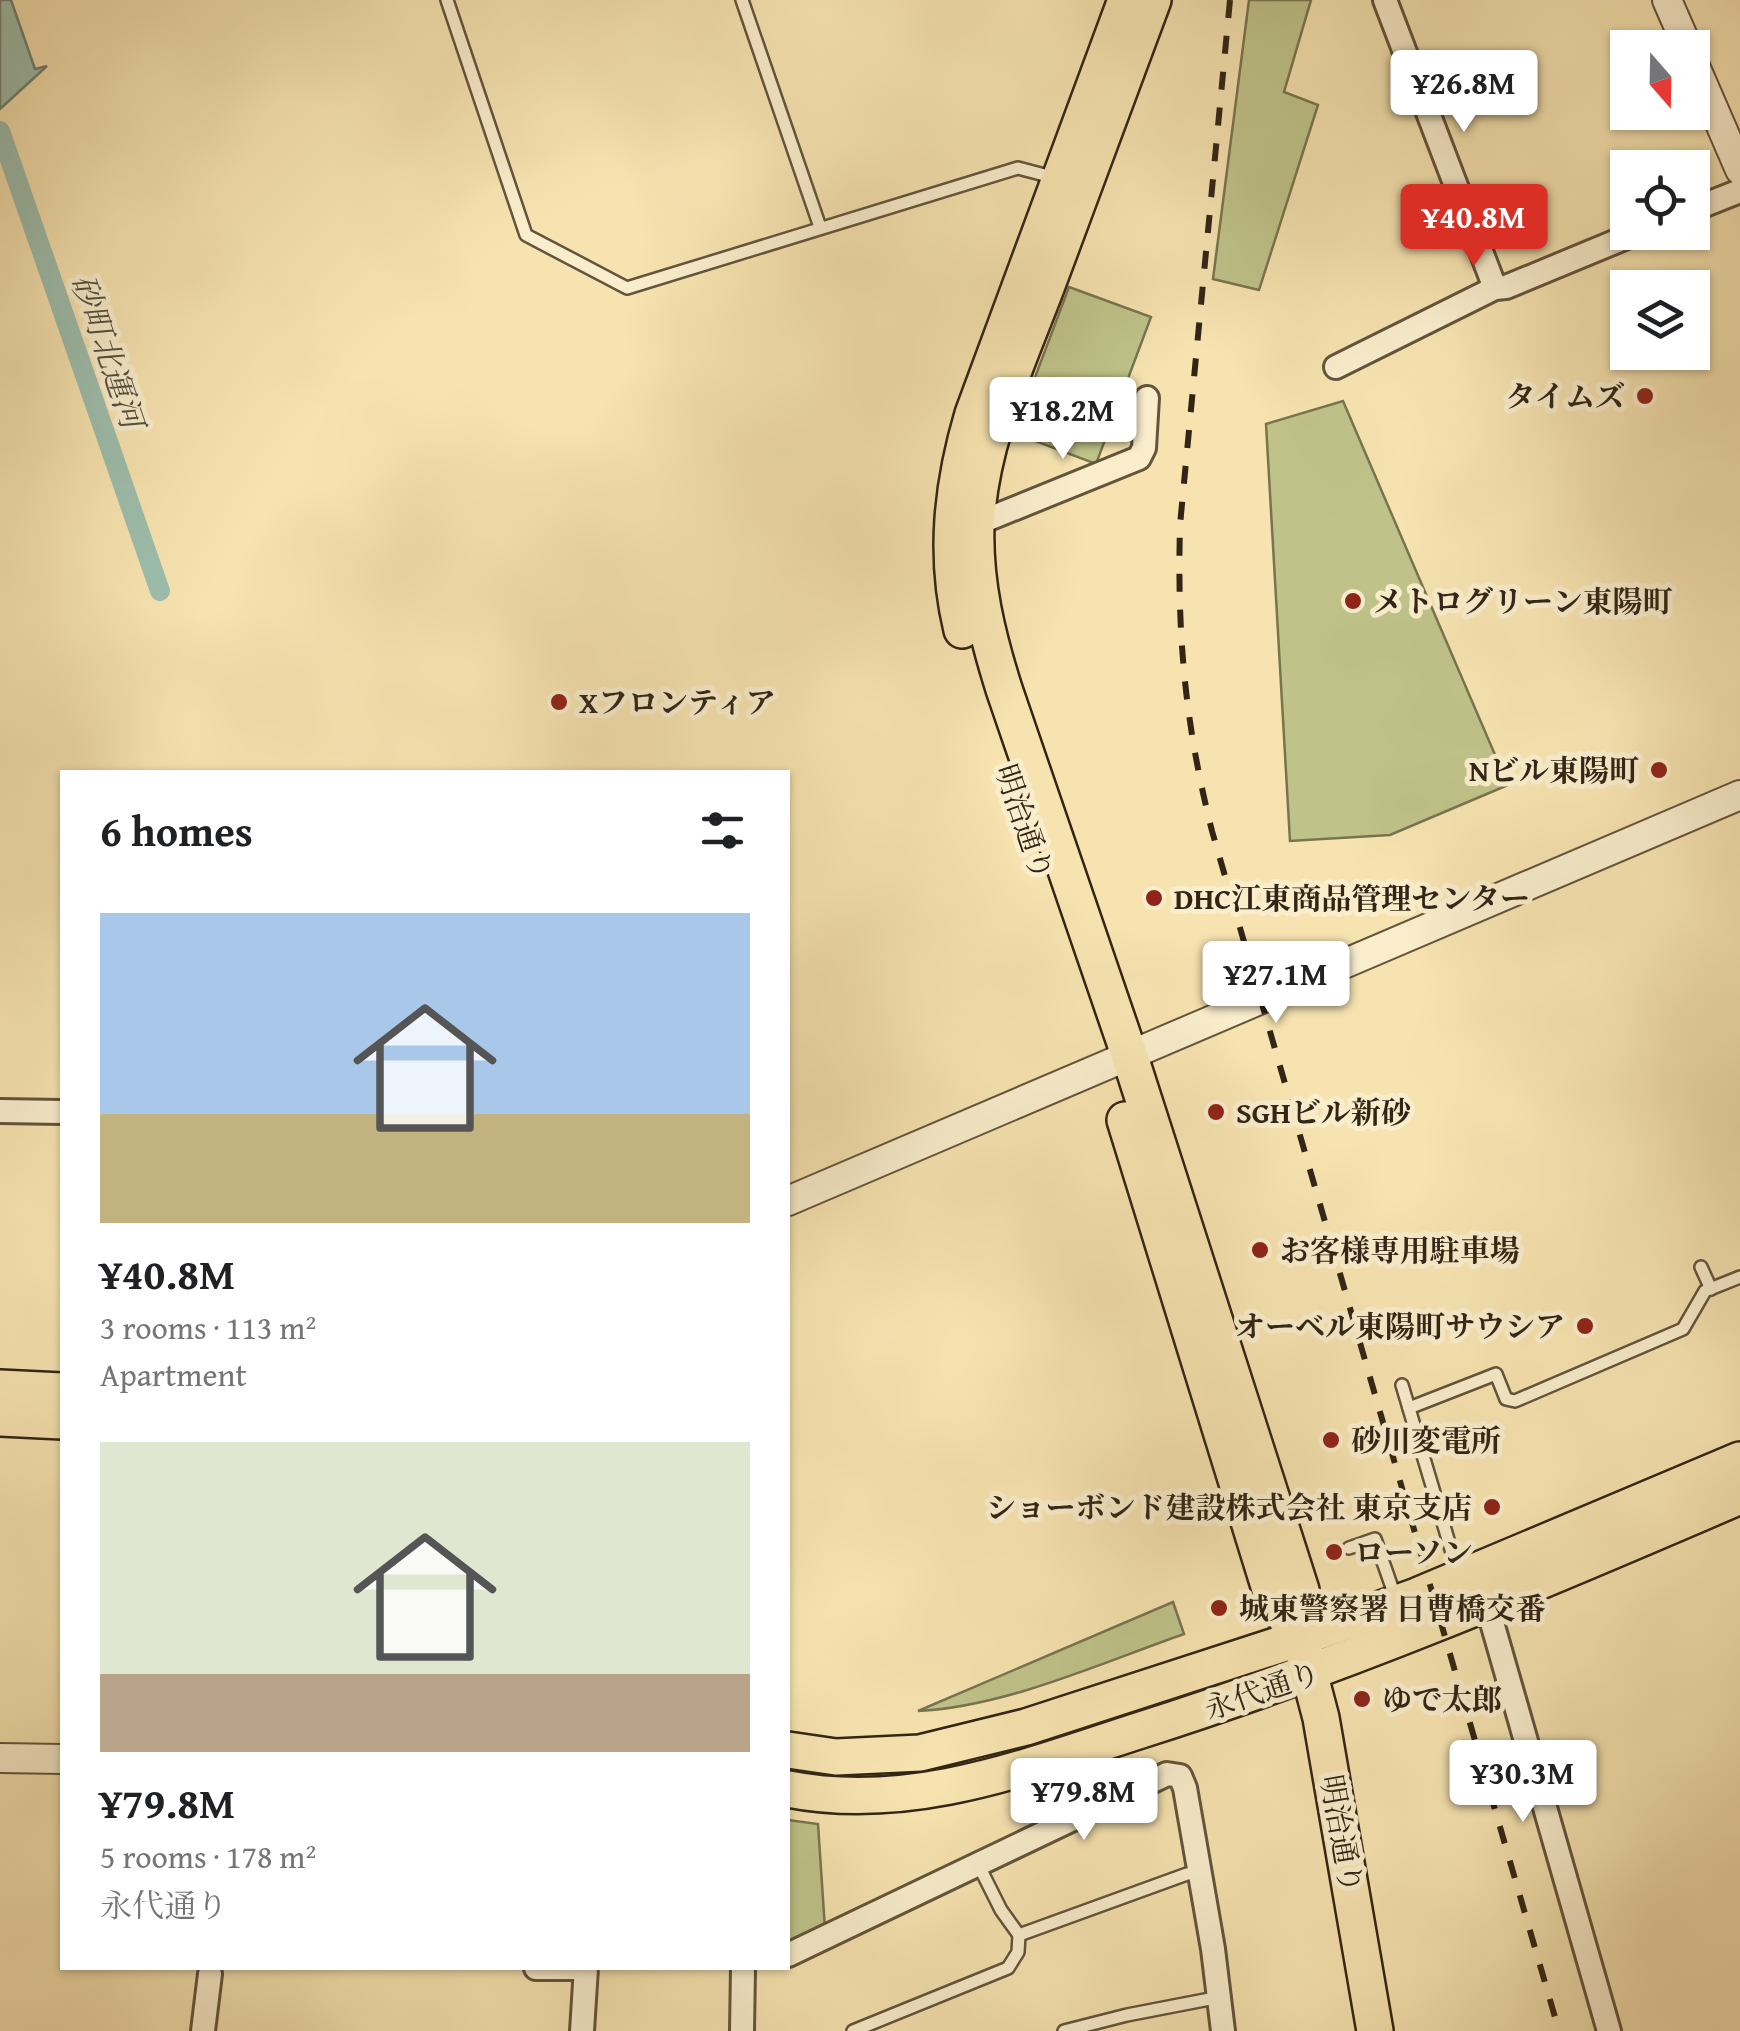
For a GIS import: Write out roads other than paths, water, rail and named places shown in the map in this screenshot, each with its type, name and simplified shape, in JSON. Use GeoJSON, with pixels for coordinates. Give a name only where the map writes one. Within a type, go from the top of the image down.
{"type":"FeatureCollection","features":[{"type":"Feature","properties":{"kind":"main road","name":"明治通り"},"geometry":{"type":"LineString","coordinates":[[1126,0],[996,420],[976,524],[979,588],[990,642],[1119,1061],[1274,1600],[1300,1638],[1310,1674],[1322,1718],[1376,2031]]}},
{"type":"Feature","properties":{"kind":"main road","name":"明治通り"},"geometry":{"type":"LineString","coordinates":[[1119,1061],[966,649],[951,561],[951,526],[960,458],[1072,183],[1152,0]]}},
{"type":"Feature","properties":{"kind":"main road"},"geometry":{"type":"LineString","coordinates":[[0,1388],[60,1392]]}},
{"type":"Feature","properties":{"kind":"main road"},"geometry":{"type":"LineString","coordinates":[[0,1418],[60,1421]]}},
{"type":"Feature","properties":{"kind":"main road"},"geometry":{"type":"LineString","coordinates":[[1460,1579],[1740,1460]]}},
{"type":"Feature","properties":{"kind":"main road","name":"永代通り"},"geometry":{"type":"LineString","coordinates":[[790,1789],[852,1797],[913,1794],[1012,1772],[1310,1674],[1463,1615],[1740,1496]]}},
{"type":"Feature","properties":{"kind":"main road","name":"永代通り"},"geometry":{"type":"LineString","coordinates":[[790,1750],[836,1757],[920,1753],[1026,1727],[1300,1638],[1460,1579]]}},
{"type":"Feature","properties":{"kind":"street"},"geometry":{"type":"LineString","coordinates":[[1384,0],[1495,288]]}},
{"type":"Feature","properties":{"kind":"street"},"geometry":{"type":"LineString","coordinates":[[1667,0],[1680,30]]}},
{"type":"Feature","properties":{"kind":"street"},"geometry":{"type":"LineString","coordinates":[[1710,101],[1740,170]]}},
{"type":"Feature","properties":{"kind":"street"},"geometry":{"type":"LineString","coordinates":[[1710,203],[1740,191]]}},
{"type":"Feature","properties":{"kind":"street"},"geometry":{"type":"LineString","coordinates":[[1336,366],[1495,288],[1506,287],[1610,244]]}},
{"type":"Feature","properties":{"kind":"street"},"geometry":{"type":"LineString","coordinates":[[976,524],[1139,458],[1144,448],[1147,398]]}},
{"type":"Feature","properties":{"kind":"street"},"geometry":{"type":"LineString","coordinates":[[790,1200],[1740,795]]}},
{"type":"Feature","properties":{"kind":"street"},"geometry":{"type":"LineString","coordinates":[[0,1112],[60,1112]]}},
{"type":"Feature","properties":{"kind":"street"},"geometry":{"type":"LineString","coordinates":[[1463,1615],[1610,2031]]}},
{"type":"Feature","properties":{"kind":"street"},"geometry":{"type":"LineString","coordinates":[[0,1758],[60,1759]]}},
{"type":"Feature","properties":{"kind":"street"},"geometry":{"type":"LineString","coordinates":[[790,1954],[1168,1774],[1180,1776],[1220,1997],[1222,2031]]}},
{"type":"Feature","properties":{"kind":"street"},"geometry":{"type":"LineString","coordinates":[[582,1970],[582,2031]]}},
{"type":"Feature","properties":{"kind":"street"},"geometry":{"type":"LineString","coordinates":[[742,2031],[748,1970]]}},
{"type":"Feature","properties":{"kind":"street"},"geometry":{"type":"LineString","coordinates":[[203,2031],[210,1974]]}},
{"type":"Feature","properties":{"kind":"lane"},"geometry":{"type":"LineString","coordinates":[[447,0],[526,236],[628,288],[1018,168],[1072,183]]}},
{"type":"Feature","properties":{"kind":"lane"},"geometry":{"type":"LineString","coordinates":[[742,0],[820,227]]}},
{"type":"Feature","properties":{"kind":"lane"},"geometry":{"type":"LineString","coordinates":[[1701,1267],[1711,1289]]}},
{"type":"Feature","properties":{"kind":"lane"},"geometry":{"type":"LineString","coordinates":[[1409,1408],[1496,1374],[1506,1399],[1515,1401],[1683,1330],[1705,1292],[1740,1277]]}},
{"type":"Feature","properties":{"kind":"lane"},"geometry":{"type":"LineString","coordinates":[[1402,1385],[1460,1579]]}},
{"type":"Feature","properties":{"kind":"lane"},"geometry":{"type":"LineString","coordinates":[[1350,1548],[1375,1539],[1407,1600]]}},
{"type":"Feature","properties":{"kind":"lane"},"geometry":{"type":"LineString","coordinates":[[853,2031],[1008,1968],[1018,1952],[1018,1935],[979,1866]]}},
{"type":"Feature","properties":{"kind":"lane"},"geometry":{"type":"LineString","coordinates":[[1018,1935],[1199,1873]]}},
{"type":"Feature","properties":{"kind":"lane"},"geometry":{"type":"LineString","coordinates":[[1064,2031],[1220,1997]]}},
{"type":"Feature","properties":{"kind":"waterway","name":"砂町北運河"},"geometry":{"type":"LineString","coordinates":[[0,131],[160,591]]}},
{"type":"Feature","properties":{"kind":"railway"},"geometry":{"type":"LineString","coordinates":[[1230,0],[1180,525],[1182,642],[1195,754],[1212,831],[1559,2031]]}},
{"type":"Feature","properties":{"kind":"place","name":"タイムズ"},"geometry":{"type":"Point","coordinates":[1645,396]}},
{"type":"Feature","properties":{"kind":"place","name":"メトログリーン東陽町"},"geometry":{"type":"Point","coordinates":[1353,601]}},
{"type":"Feature","properties":{"kind":"place","name":"Xフロンティア"},"geometry":{"type":"Point","coordinates":[559,702]}},
{"type":"Feature","properties":{"kind":"place","name":"Nビル東陽町"},"geometry":{"type":"Point","coordinates":[1659,770]}},
{"type":"Feature","properties":{"kind":"place","name":"DHC江東商品管理センター"},"geometry":{"type":"Point","coordinates":[1154,898]}},
{"type":"Feature","properties":{"kind":"place","name":"SGHビル新砂"},"geometry":{"type":"Point","coordinates":[1216,1112]}},
{"type":"Feature","properties":{"kind":"place","name":"お客様専用駐車場"},"geometry":{"type":"Point","coordinates":[1260,1250]}},
{"type":"Feature","properties":{"kind":"place","name":"オーベル東陽町サウシア"},"geometry":{"type":"Point","coordinates":[1585,1326]}},
{"type":"Feature","properties":{"kind":"place","name":"砂川変電所"},"geometry":{"type":"Point","coordinates":[1331,1440]}},
{"type":"Feature","properties":{"kind":"place","name":"ショーボンド建設株式会社 東京支店"},"geometry":{"type":"Point","coordinates":[1492,1507]}},
{"type":"Feature","properties":{"kind":"place","name":"ローソン"},"geometry":{"type":"Point","coordinates":[1334,1552]}},
{"type":"Feature","properties":{"kind":"place","name":"城東警察署 日曹橋交番"},"geometry":{"type":"Point","coordinates":[1219,1608]}},
{"type":"Feature","properties":{"kind":"place","name":"ゆで太郎"},"geometry":{"type":"Point","coordinates":[1362,1699]}}]}
